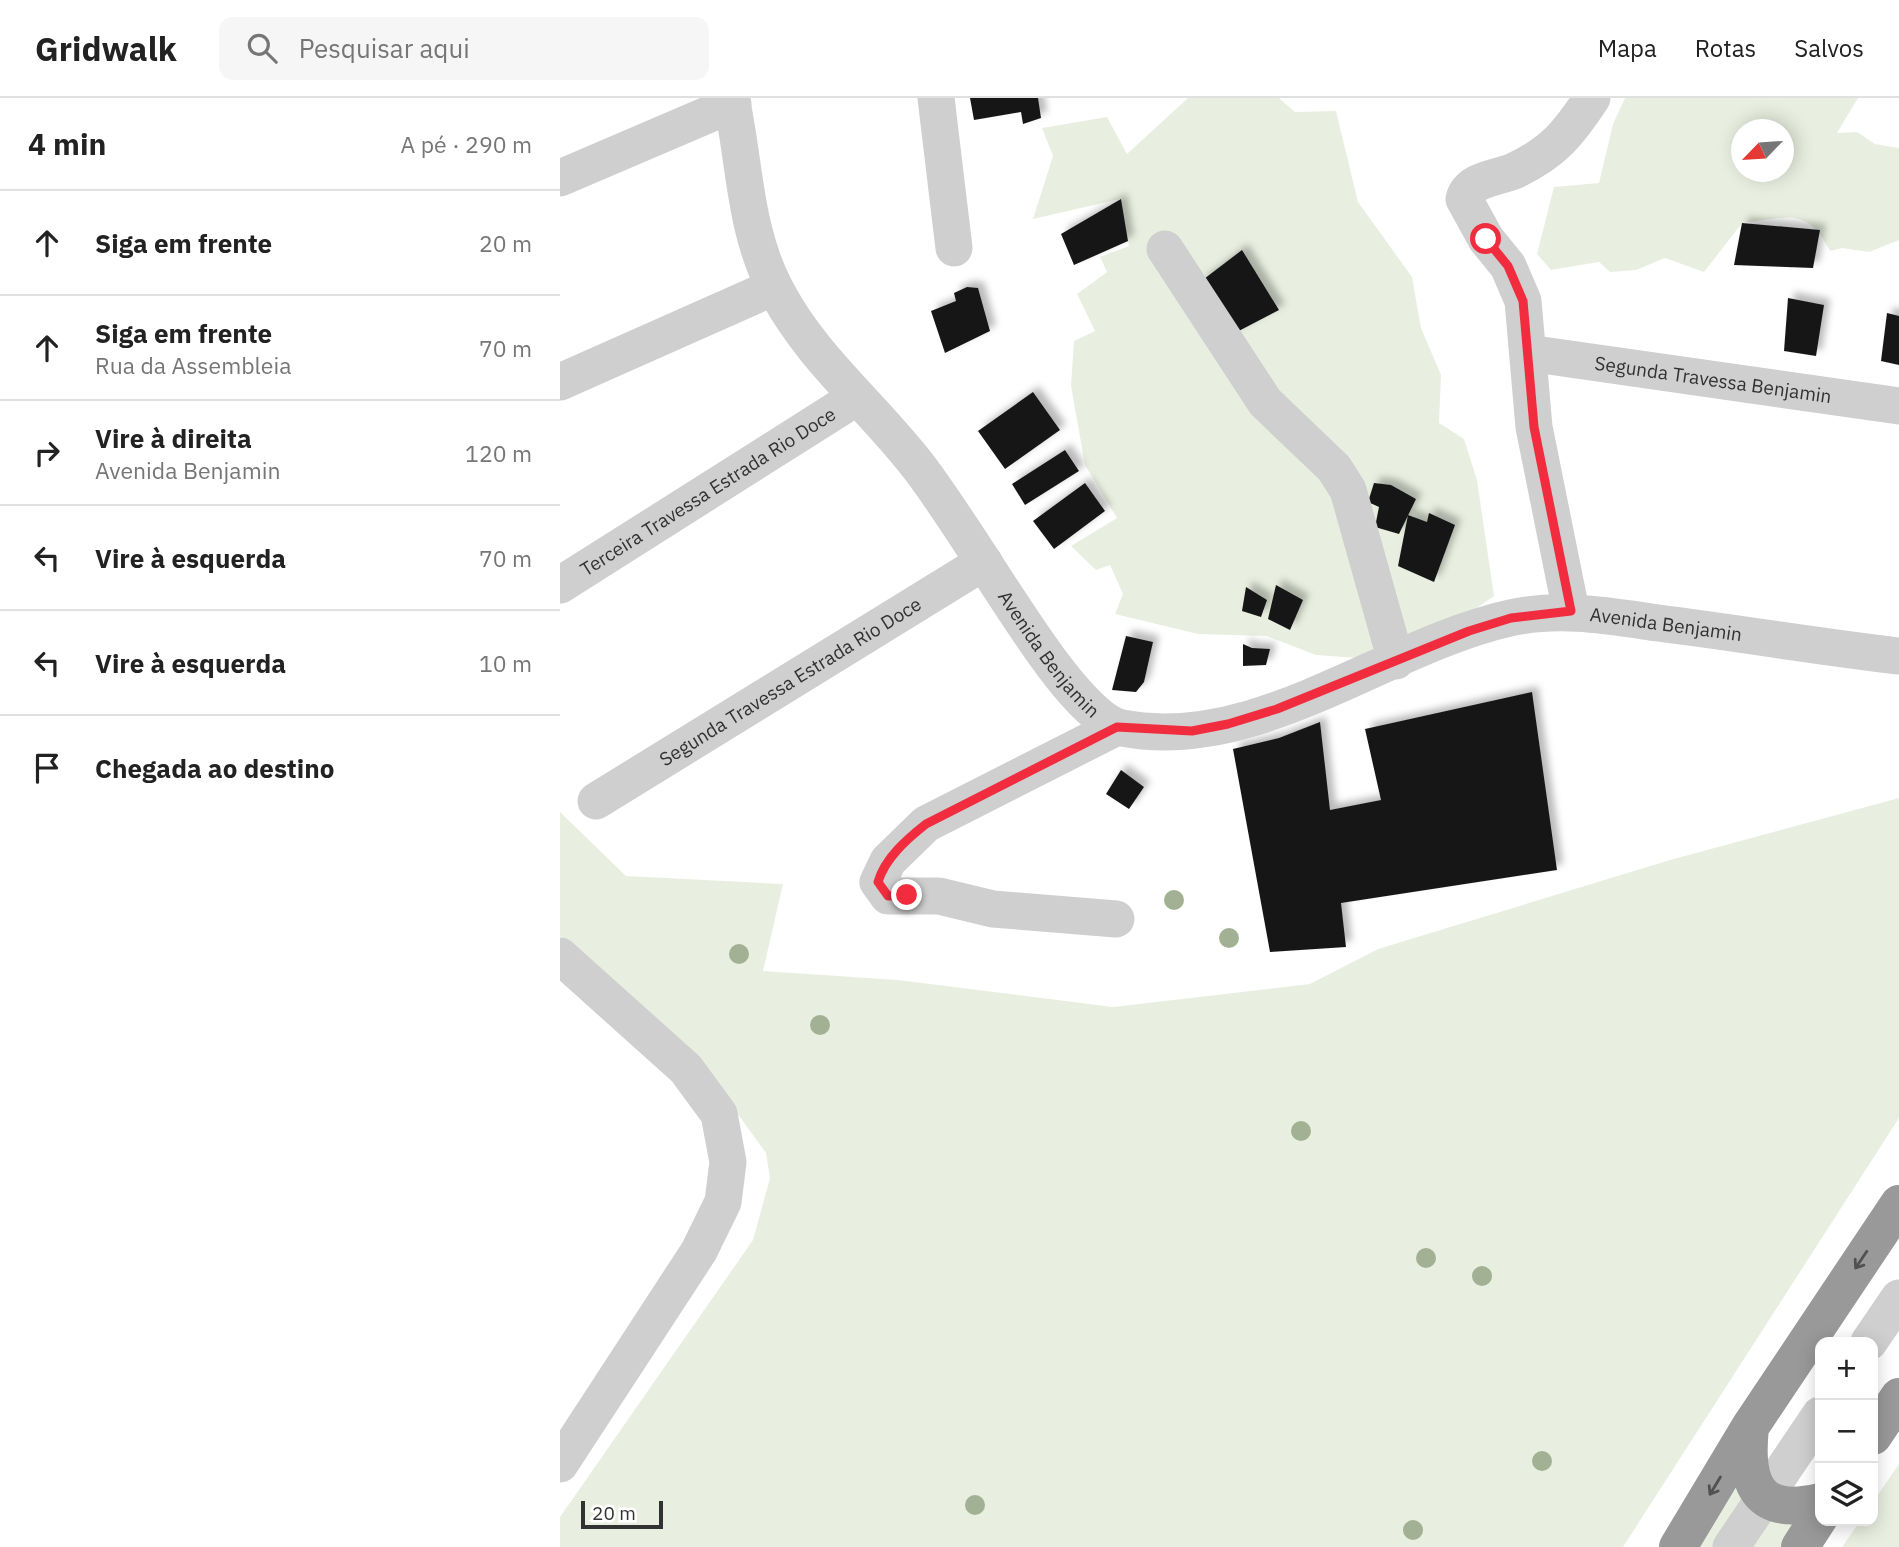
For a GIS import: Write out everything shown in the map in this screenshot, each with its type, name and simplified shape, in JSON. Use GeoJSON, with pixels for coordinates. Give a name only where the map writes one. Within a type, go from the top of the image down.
{"type":"FeatureCollection","features":[{"type":"Feature","properties":{"kind":"highway"},"geometry":{"type":"LineString","coordinates":[[1678,1547],[1750,1427],[1899,1204]]}},
{"type":"Feature","properties":{"kind":"highway"},"geometry":{"type":"LineString","coordinates":[[1878,1428],[1899,1397]]}},
{"type":"Feature","properties":{"kind":"highway"},"geometry":{"type":"LineString","coordinates":[[1750,1427],[1747,1459],[1751,1481],[1765,1498],[1778,1506],[1815,1503]]}},
{"type":"Feature","properties":{"kind":"highway"},"geometry":{"type":"LineString","coordinates":[[1800,1547],[1815,1524]]}},
{"type":"Feature","properties":{"kind":"street"},"geometry":{"type":"LineString","coordinates":[[936,98],[954,248]]}},
{"type":"Feature","properties":{"kind":"street"},"geometry":{"type":"LineString","coordinates":[[1571,611],[1534,427],[1518,284],[1469,212],[1464,199],[1466,193],[1480,182],[1541,158],[1566,136],[1592,98]]}},
{"type":"Feature","properties":{"kind":"street"},"geometry":{"type":"LineString","coordinates":[[560,178],[732,101]]}},
{"type":"Feature","properties":{"kind":"street","name":"Avenida Benjamin"},"geometry":{"type":"LineString","coordinates":[[732,101],[754,234],[774,287],[807,340],[923,472],[1054,668],[1092,708],[1117,727],[1192,731],[1228,724],[1277,709],[1511,618],[1571,611],[1899,656]]}},
{"type":"Feature","properties":{"kind":"street"},"geometry":{"type":"LineString","coordinates":[[1165,249],[1265,402],[1334,468],[1348,490],[1396,661]]}},
{"type":"Feature","properties":{"kind":"street"},"geometry":{"type":"LineString","coordinates":[[560,382],[774,287]]}},
{"type":"Feature","properties":{"kind":"street","name":"Segunda Travessa Benjamin"},"geometry":{"type":"LineString","coordinates":[[1526,338],[1899,406]]}},
{"type":"Feature","properties":{"kind":"street","name":"Terceira Travessa Estrada Rio Doce"},"geometry":{"type":"LineString","coordinates":[[560,586],[857,397]]}},
{"type":"Feature","properties":{"kind":"street","name":"Segunda Travessa Estrada Rio Doce"},"geometry":{"type":"LineString","coordinates":[[596,801],[984,562]]}},
{"type":"Feature","properties":{"kind":"street"},"geometry":{"type":"LineString","coordinates":[[1116,919],[993,909],[939,896],[888,896],[878,882],[888,861],[926,824],[1117,727]]}},
{"type":"Feature","properties":{"kind":"street"},"geometry":{"type":"LineString","coordinates":[[560,957],[686,1069],[719,1114],[728,1162],[723,1202],[699,1251],[560,1464]]}},
{"type":"Feature","properties":{"kind":"street"},"geometry":{"type":"LineString","coordinates":[[1872,1337],[1899,1298]]}},
{"type":"Feature","properties":{"kind":"street"},"geometry":{"type":"LineString","coordinates":[[1731,1547],[1815,1423]]}},
{"type":"Feature","properties":{"kind":"green space"},"geometry":{"type":"Polygon","coordinates":[[[1188,98],[1279,98],[1295,112],[1336,111],[1358,202],[1412,277],[1421,328],[1441,375],[1439,423],[1464,439],[1477,480],[1494,596],[1456,622],[1358,658],[1316,655],[1267,636],[1198,634],[1115,614],[1123,594],[1110,565],[1096,570],[1071,546],[1117,518],[1085,465],[1071,386],[1074,341],[1095,331],[1077,294],[1107,272],[1100,257],[1129,246],[1120,199],[1033,219],[1053,156],[1042,128],[1107,117],[1127,154],[1188,98]]]}},
{"type":"Feature","properties":{"kind":"green space"},"geometry":{"type":"Polygon","coordinates":[[[1625,98],[1858,98],[1837,133],[1857,132],[1875,144],[1899,148],[1899,240],[1869,252],[1842,248],[1830,251],[1813,227],[1794,218],[1783,218],[1742,223],[1704,272],[1665,258],[1636,270],[1610,272],[1599,262],[1551,270],[1537,254],[1554,187],[1599,183],[1613,124],[1625,98]]]}},
{"type":"Feature","properties":{"kind":"green space"},"geometry":{"type":"Polygon","coordinates":[[[1899,798],[1899,1118],[1623,1547],[560,1547],[560,1517],[753,1240],[770,1178],[766,1153],[719,1088],[560,936],[560,812],[626,876],[783,884],[763,971],[898,980],[1113,1007],[1310,984],[1378,949],[1670,860],[1899,798]]]}},
{"type":"Feature","properties":{"kind":"green space"},"geometry":{"type":"Polygon","coordinates":[[[1747,1459],[1797,1506],[1800,1547],[1678,1547],[1747,1459]]]}},
{"type":"Feature","properties":{"kind":"green space"},"geometry":{"type":"Polygon","coordinates":[[[1899,1464],[1899,1547],[1842,1547],[1857,1526],[1878,1526],[1878,1495],[1899,1464]]]}},
{"type":"Feature","properties":{"kind":"building"},"geometry":{"type":"Polygon","coordinates":[[[970,98],[1038,98],[1041,118],[1023,124],[1021,112],[974,120],[970,98]]]}},
{"type":"Feature","properties":{"kind":"building"},"geometry":{"type":"Polygon","coordinates":[[[1121,199],[1128,241],[1074,265],[1061,234],[1121,199]]]}},
{"type":"Feature","properties":{"kind":"building"},"geometry":{"type":"Polygon","coordinates":[[[1742,223],[1820,230],[1813,268],[1734,265],[1742,223]]]}},
{"type":"Feature","properties":{"kind":"building"},"geometry":{"type":"Polygon","coordinates":[[[1242,250],[1279,310],[1233,334],[1200,282],[1242,250]]]}},
{"type":"Feature","properties":{"kind":"building"},"geometry":{"type":"Polygon","coordinates":[[[967,287],[978,288],[990,331],[945,353],[931,311],[956,301],[954,293],[967,287]]]}},
{"type":"Feature","properties":{"kind":"building"},"geometry":{"type":"Polygon","coordinates":[[[1788,298],[1824,305],[1816,356],[1784,351],[1788,298]]]}},
{"type":"Feature","properties":{"kind":"building"},"geometry":{"type":"Polygon","coordinates":[[[1887,313],[1899,316],[1899,365],[1881,361],[1887,313]]]}},
{"type":"Feature","properties":{"kind":"building"},"geometry":{"type":"Polygon","coordinates":[[[1033,392],[1060,430],[1005,469],[978,431],[1033,392]]]}},
{"type":"Feature","properties":{"kind":"building"},"geometry":{"type":"Polygon","coordinates":[[[1065,450],[1079,471],[1025,505],[1012,484],[1065,450]]]}},
{"type":"Feature","properties":{"kind":"building"},"geometry":{"type":"Polygon","coordinates":[[[1085,483],[1105,511],[1054,549],[1033,521],[1085,483]]]}},
{"type":"Feature","properties":{"kind":"building"},"geometry":{"type":"Polygon","coordinates":[[[1374,483],[1391,485],[1416,499],[1399,534],[1375,527],[1379,507],[1368,502],[1374,483]]]}},
{"type":"Feature","properties":{"kind":"building"},"geometry":{"type":"Polygon","coordinates":[[[1429,513],[1455,525],[1434,582],[1398,566],[1408,515],[1427,522],[1429,513]]]}},
{"type":"Feature","properties":{"kind":"building"},"geometry":{"type":"Polygon","coordinates":[[[1276,585],[1303,600],[1290,630],[1268,619],[1276,585]]]}},
{"type":"Feature","properties":{"kind":"building"},"geometry":{"type":"Polygon","coordinates":[[[1246,587],[1267,600],[1261,617],[1242,611],[1246,587]]]}},
{"type":"Feature","properties":{"kind":"building"},"geometry":{"type":"Polygon","coordinates":[[[1126,636],[1153,642],[1144,682],[1136,692],[1112,690],[1126,636]]]}},
{"type":"Feature","properties":{"kind":"building"},"geometry":{"type":"Polygon","coordinates":[[[1243,644],[1252,648],[1270,649],[1266,665],[1243,666],[1243,644]]]}},
{"type":"Feature","properties":{"kind":"building"},"geometry":{"type":"Polygon","coordinates":[[[1532,692],[1557,870],[1341,903],[1346,947],[1270,952],[1233,749],[1279,738],[1320,722],[1330,810],[1381,800],[1365,729],[1532,692]]]}},
{"type":"Feature","properties":{"kind":"building"},"geometry":{"type":"Polygon","coordinates":[[[1121,770],[1144,787],[1129,809],[1106,794],[1121,770]]]}},
{"type":"Feature","properties":{"kind":"route"},"geometry":{"type":"LineString","coordinates":[[907,895],[888,896],[878,882],[888,861],[926,824],[1117,727],[1152,731],[1192,731],[1228,724],[1277,709],[1469,631],[1511,618],[1571,611],[1534,427],[1523,301],[1518,284],[1508,266],[1486,239]]}}]}
